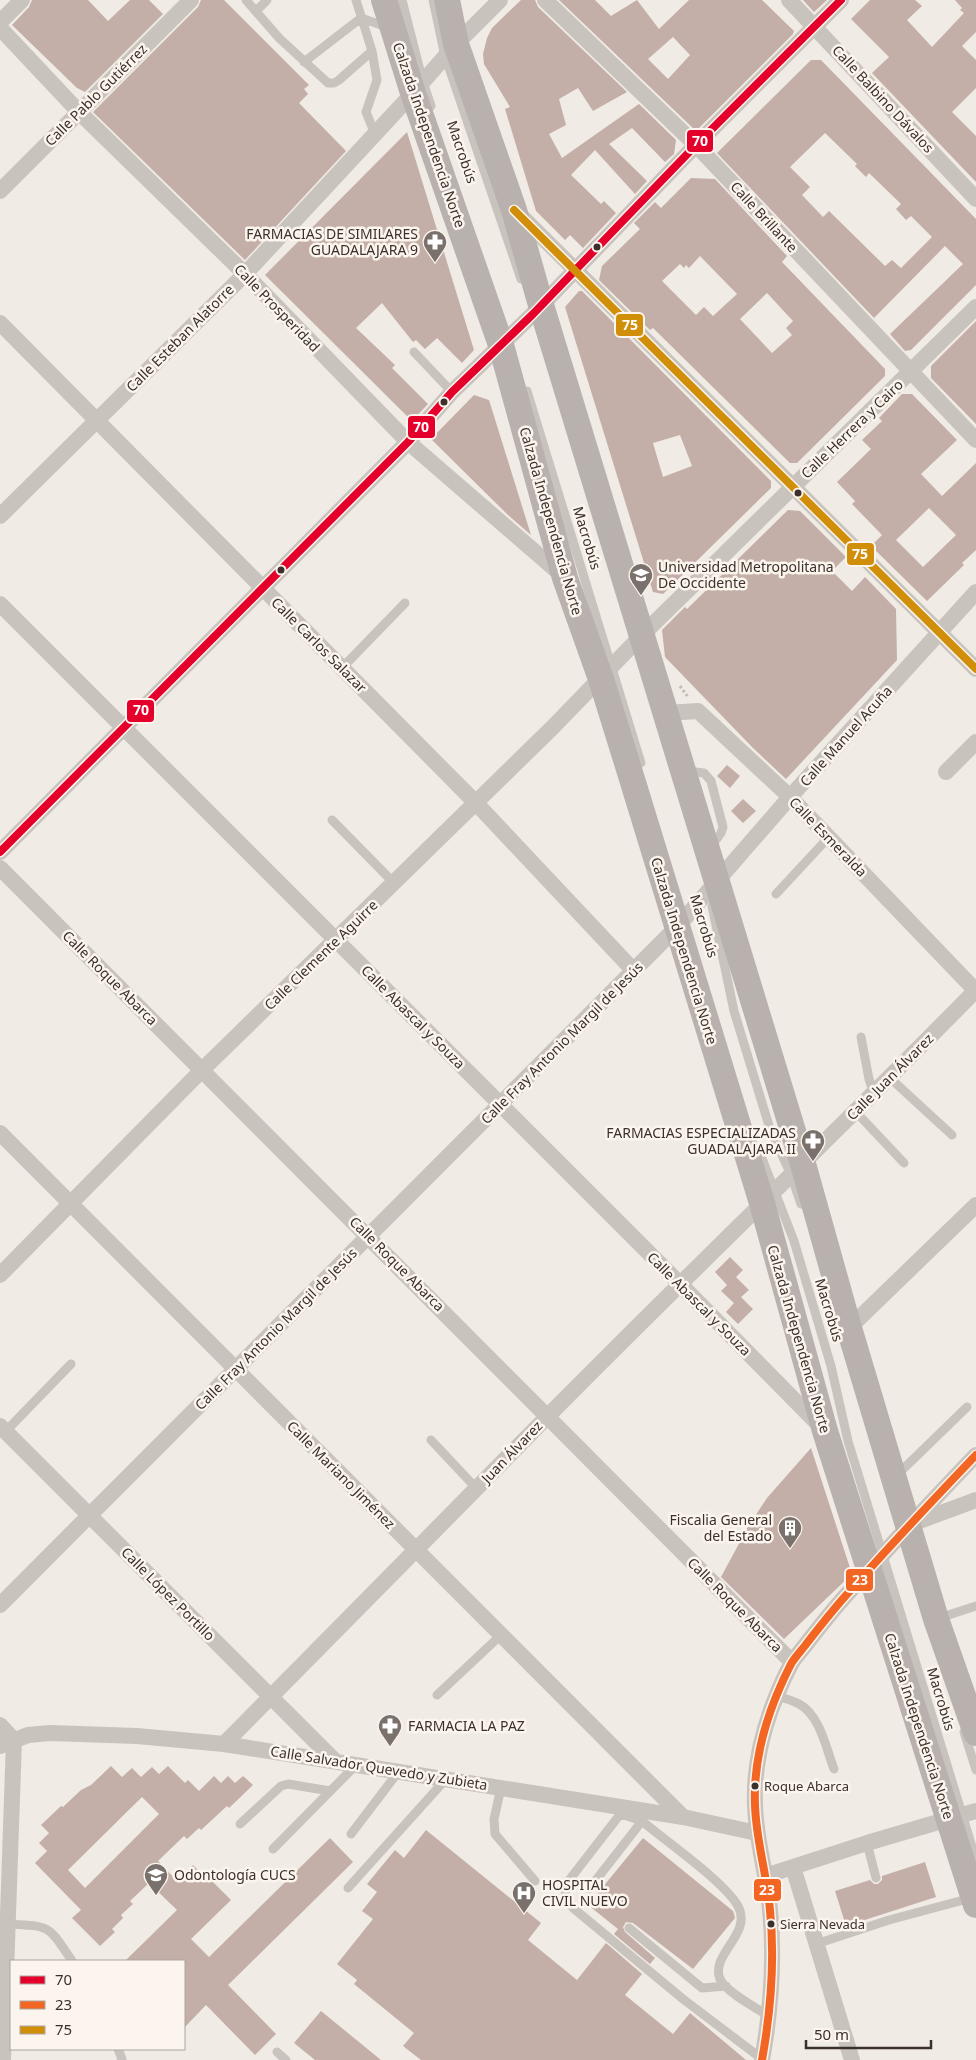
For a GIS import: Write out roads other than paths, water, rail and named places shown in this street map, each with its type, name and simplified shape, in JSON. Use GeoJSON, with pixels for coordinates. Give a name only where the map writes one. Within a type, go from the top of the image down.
{"type":"FeatureCollection","features":[{"type":"Feature","properties":{"kind":"main road","name":"Calzada Independencia Norte"},"geometry":{"type":"LineString","coordinates":[[384,0],[393,30],[418,87],[508,338],[564,578],[607,674],[684,918],[768,1197],[825,1431],[876,1561],[962,1815],[975,1901]]}},
{"type":"Feature","properties":{"kind":"main road"},"geometry":{"type":"LineString","coordinates":[[447,0],[450,50],[514,210],[535,312],[635,643],[666,713],[684,770],[708,852],[710,883],[894,1478],[906,1529],[969,1728]]}},
{"type":"Feature","properties":{"kind":"street"},"geometry":{"type":"LineString","coordinates":[[0,22],[22,0]]}},
{"type":"Feature","properties":{"kind":"street","name":"Calle Pablo Gutiérrez"},"geometry":{"type":"LineString","coordinates":[[0,190],[191,0]]}},
{"type":"Feature","properties":{"kind":"street","name":"Calle Esteban Alatorre"},"geometry":{"type":"LineString","coordinates":[[0,516],[245,274],[450,50],[500,0]]}},
{"type":"Feature","properties":{"kind":"street","name":"Calle Brillante"},"geometry":{"type":"LineString","coordinates":[[545,0],[696,145],[976,440]]}},
{"type":"Feature","properties":{"kind":"street","name":"Calle Balbino Dávalos"},"geometry":{"type":"LineString","coordinates":[[789,0],[976,199]]}},
{"type":"Feature","properties":{"kind":"street"},"geometry":{"type":"LineString","coordinates":[[0,852],[408,442],[452,392],[535,312],[696,145],[841,0]]}},
{"type":"Feature","properties":{"kind":"street","name":"Calle Prosperidad"},"geometry":{"type":"LineString","coordinates":[[0,28],[79,112],[245,274],[408,442],[564,578]]}},
{"type":"Feature","properties":{"kind":"street"},"geometry":{"type":"LineString","coordinates":[[514,210],[794,486],[976,669]]}},
{"type":"Feature","properties":{"kind":"street","name":"Calle Herrera y Cairo"},"geometry":{"type":"LineString","coordinates":[[635,643],[976,307]]}},
{"type":"Feature","properties":{"kind":"street","name":"Calle Carlos Salazar"},"geometry":{"type":"LineString","coordinates":[[0,323],[475,802],[634,971]]}},
{"type":"Feature","properties":{"kind":"street","name":"Calle Manuel Acuña"},"geometry":{"type":"LineString","coordinates":[[710,883],[790,798],[976,592]]}},
{"type":"Feature","properties":{"kind":"street","name":"Calle Abascal y Souza"},"geometry":{"type":"LineString","coordinates":[[0,604],[825,1431]]}},
{"type":"Feature","properties":{"kind":"street","name":"Calle Clemente Aguirre"},"geometry":{"type":"LineString","coordinates":[[0,1275],[202,1070],[607,674],[635,643]]}},
{"type":"Feature","properties":{"kind":"street","name":"Calle Esmeralda"},"geometry":{"type":"LineString","coordinates":[[666,713],[698,710],[790,798],[976,991]]}},
{"type":"Feature","properties":{"kind":"street"},"geometry":{"type":"LineString","coordinates":[[946,772],[976,742]]}},
{"type":"Feature","properties":{"kind":"street","name":"Calle Roque Abarca"},"geometry":{"type":"LineString","coordinates":[[0,868],[792,1662]]}},
{"type":"Feature","properties":{"kind":"street","name":"Calle Fray Antonio Margil de Jesús"},"geometry":{"type":"LineString","coordinates":[[0,1605],[634,971],[684,918],[710,883]]}},
{"type":"Feature","properties":{"kind":"street","name":"Calle Juan Álvarez"},"geometry":{"type":"LineString","coordinates":[[797,1169],[976,991]]}},
{"type":"Feature","properties":{"kind":"street","name":"Calle Mariano Jiménez"},"geometry":{"type":"LineString","coordinates":[[0,1134],[683,1817]]}},
{"type":"Feature","properties":{"kind":"street","name":"Juan Álvarez"},"geometry":{"type":"LineString","coordinates":[[224,1744],[548,1416],[797,1169]]}},
{"type":"Feature","properties":{"kind":"street"},"geometry":{"type":"LineString","coordinates":[[848,1328],[976,1205]]}},
{"type":"Feature","properties":{"kind":"street","name":"Calle López Portillo"},"geometry":{"type":"LineString","coordinates":[[3,1429],[335,1761]]}},
{"type":"Feature","properties":{"kind":"street"},"geometry":{"type":"LineString","coordinates":[[762,2059],[769,2016],[772,1944],[770,1909],[757,1833],[756,1778],[763,1733],[776,1696],[792,1662],[833,1610],[876,1561],[976,1455]]}},
{"type":"Feature","properties":{"kind":"street"},"geometry":{"type":"LineString","coordinates":[[906,1529],[976,1500]]}},
{"type":"Feature","properties":{"kind":"street"},"geometry":{"type":"LineString","coordinates":[[0,1725],[7,1743],[8,1924],[3,2060]]}},
{"type":"Feature","properties":{"kind":"street","name":"Calle Salvador Quevedo y Zubieta"},"geometry":{"type":"LineString","coordinates":[[7,1743],[28,1735],[50,1733],[137,1736],[224,1744],[501,1788],[623,1811],[683,1817],[757,1833]]}},
{"type":"Feature","properties":{"kind":"street"},"geometry":{"type":"LineString","coordinates":[[765,1876],[866,1843],[962,1815]]}},
{"type":"Feature","properties":{"kind":"street"},"geometry":{"type":"LineString","coordinates":[[793,1867],[852,2060]]}},
{"type":"Feature","properties":{"kind":"lane"},"geometry":{"type":"LineString","coordinates":[[246,0],[304,62],[328,83],[340,80],[372,51]]}},
{"type":"Feature","properties":{"kind":"lane"},"geometry":{"type":"LineString","coordinates":[[256,11],[267,0]]}},
{"type":"Feature","properties":{"kind":"lane"},"geometry":{"type":"LineString","coordinates":[[356,0],[372,51],[378,80],[366,112],[375,134]]}},
{"type":"Feature","properties":{"kind":"lane","name":"Macrobús"},"geometry":{"type":"LineString","coordinates":[[402,0],[418,87],[436,120]]}},
{"type":"Feature","properties":{"kind":"lane","name":"Macrobús"},"geometry":{"type":"LineString","coordinates":[[433,0],[523,287]]}},
{"type":"Feature","properties":{"kind":"lane"},"geometry":{"type":"LineString","coordinates":[[304,62],[361,18]]}},
{"type":"Feature","properties":{"kind":"lane"},"geometry":{"type":"LineString","coordinates":[[361,18],[393,30]]}},
{"type":"Feature","properties":{"kind":"lane"},"geometry":{"type":"LineString","coordinates":[[414,352],[452,392]]}},
{"type":"Feature","properties":{"kind":"lane","name":"Macrobús"},"geometry":{"type":"LineString","coordinates":[[525,384],[607,674],[644,772]]}},
{"type":"Feature","properties":{"kind":"lane"},"geometry":{"type":"LineString","coordinates":[[342,668],[405,603]]}},
{"type":"Feature","properties":{"kind":"lane"},"geometry":{"type":"LineString","coordinates":[[332,820],[394,883]]}},
{"type":"Feature","properties":{"kind":"lane"},"geometry":{"type":"LineString","coordinates":[[776,894],[828,838]]}},
{"type":"Feature","properties":{"kind":"lane"},"geometry":{"type":"LineString","coordinates":[[712,1007],[723,1043]]}},
{"type":"Feature","properties":{"kind":"lane"},"geometry":{"type":"LineString","coordinates":[[861,1037],[869,1079],[874,1094]]}},
{"type":"Feature","properties":{"kind":"lane"},"geometry":{"type":"LineString","coordinates":[[890,1078],[952,1136]]}},
{"type":"Feature","properties":{"kind":"lane"},"geometry":{"type":"LineString","coordinates":[[856,1112],[904,1163]]}},
{"type":"Feature","properties":{"kind":"lane","name":"Macrobús"},"geometry":{"type":"LineString","coordinates":[[756,1145],[768,1197],[794,1241],[831,1366],[876,1561]]}},
{"type":"Feature","properties":{"kind":"lane"},"geometry":{"type":"LineString","coordinates":[[797,1169],[804,1210]]}},
{"type":"Feature","properties":{"kind":"lane","name":"Macrobús"},"geometry":{"type":"LineString","coordinates":[[816,1244],[906,1529],[955,1704]]}},
{"type":"Feature","properties":{"kind":"lane"},"geometry":{"type":"LineString","coordinates":[[3,1429],[71,1364]]}},
{"type":"Feature","properties":{"kind":"lane"},"geometry":{"type":"LineString","coordinates":[[894,1478],[967,1407]]}},
{"type":"Feature","properties":{"kind":"lane"},"geometry":{"type":"LineString","coordinates":[[431,1440],[477,1489]]}},
{"type":"Feature","properties":{"kind":"lane"},"geometry":{"type":"LineString","coordinates":[[936,1619],[976,1606]]}},
{"type":"Feature","properties":{"kind":"lane"},"geometry":{"type":"LineString","coordinates":[[437,1695],[501,1635]]}},
{"type":"Feature","properties":{"kind":"lane"},"geometry":{"type":"LineString","coordinates":[[776,1696],[800,1704],[809,1712],[815,1720],[834,1769]]}},
{"type":"Feature","properties":{"kind":"lane","name":"Macrobús"},"geometry":{"type":"LineString","coordinates":[[969,1728],[976,1770]]}},
{"type":"Feature","properties":{"kind":"lane"},"geometry":{"type":"LineString","coordinates":[[273,1849],[356,1764]]}},
{"type":"Feature","properties":{"kind":"lane"},"geometry":{"type":"LineString","coordinates":[[352,1834],[399,1771]]}},
{"type":"Feature","properties":{"kind":"lane"},"geometry":{"type":"LineString","coordinates":[[348,1888],[446,1779]]}},
{"type":"Feature","properties":{"kind":"lane"},"geometry":{"type":"LineString","coordinates":[[240,1824],[281,1786],[288,1784],[330,1791]]}},
{"type":"Feature","properties":{"kind":"lane"},"geometry":{"type":"LineString","coordinates":[[501,1788],[494,1819],[496,1834],[535,1881]]}},
{"type":"Feature","properties":{"kind":"lane"},"geometry":{"type":"LineString","coordinates":[[762,2059],[683,1999],[573,1908],[566,1900],[564,1889],[570,1879],[623,1811],[642,1821],[727,1891],[740,1908],[742,1923],[718,1968],[720,1978],[726,1986],[769,2016]]}},
{"type":"Feature","properties":{"kind":"lane"},"geometry":{"type":"LineString","coordinates":[[962,1815],[976,1860]]}},
{"type":"Feature","properties":{"kind":"lane"},"geometry":{"type":"LineString","coordinates":[[589,1889],[642,1821]]}},
{"type":"Feature","properties":{"kind":"lane"},"geometry":{"type":"LineString","coordinates":[[866,1843],[876,1878]]}},
{"type":"Feature","properties":{"kind":"lane"},"geometry":{"type":"LineString","coordinates":[[816,1944],[888,1917],[975,1901]]}},
{"type":"Feature","properties":{"kind":"lane"},"geometry":{"type":"LineString","coordinates":[[8,1924],[39,1926],[47,1929],[54,1935],[71,1960]]}},
{"type":"Feature","properties":{"kind":"lane"},"geometry":{"type":"LineString","coordinates":[[629,1928],[702,1988],[726,1986]]}},
{"type":"Feature","properties":{"kind":"lane"},"geometry":{"type":"LineString","coordinates":[[277,2052],[286,2060]]}},
{"type":"Feature","properties":{"kind":"place","name":"FARMACIAS DE SIMILARES GUADALAJARA 9"},"geometry":{"type":"Point","coordinates":[435,263]}},
{"type":"Feature","properties":{"kind":"place","name":"Universidad Metropolitana De Occidente"},"geometry":{"type":"Point","coordinates":[641,596]}},
{"type":"Feature","properties":{"kind":"place","name":"FARMACIAS ESPECIALIZADAS GUADALAJARA II"},"geometry":{"type":"Point","coordinates":[813,1162]}},
{"type":"Feature","properties":{"kind":"place","name":"Fiscalia General del Estado"},"geometry":{"type":"Point","coordinates":[790,1549]}},
{"type":"Feature","properties":{"kind":"place","name":"FARMACIA LA PAZ"},"geometry":{"type":"Point","coordinates":[390,1747]}},
{"type":"Feature","properties":{"kind":"place","name":"Roque Abarca"},"geometry":{"type":"Point","coordinates":[755,1786]}},
{"type":"Feature","properties":{"kind":"place","name":"Odontología CUCS"},"geometry":{"type":"Point","coordinates":[156,1896]}},
{"type":"Feature","properties":{"kind":"place","name":"HOSPITAL CIVIL NUEVO"},"geometry":{"type":"Point","coordinates":[524,1914]}},
{"type":"Feature","properties":{"kind":"place","name":"Sierra Nevada"},"geometry":{"type":"Point","coordinates":[771,1924]}}]}
